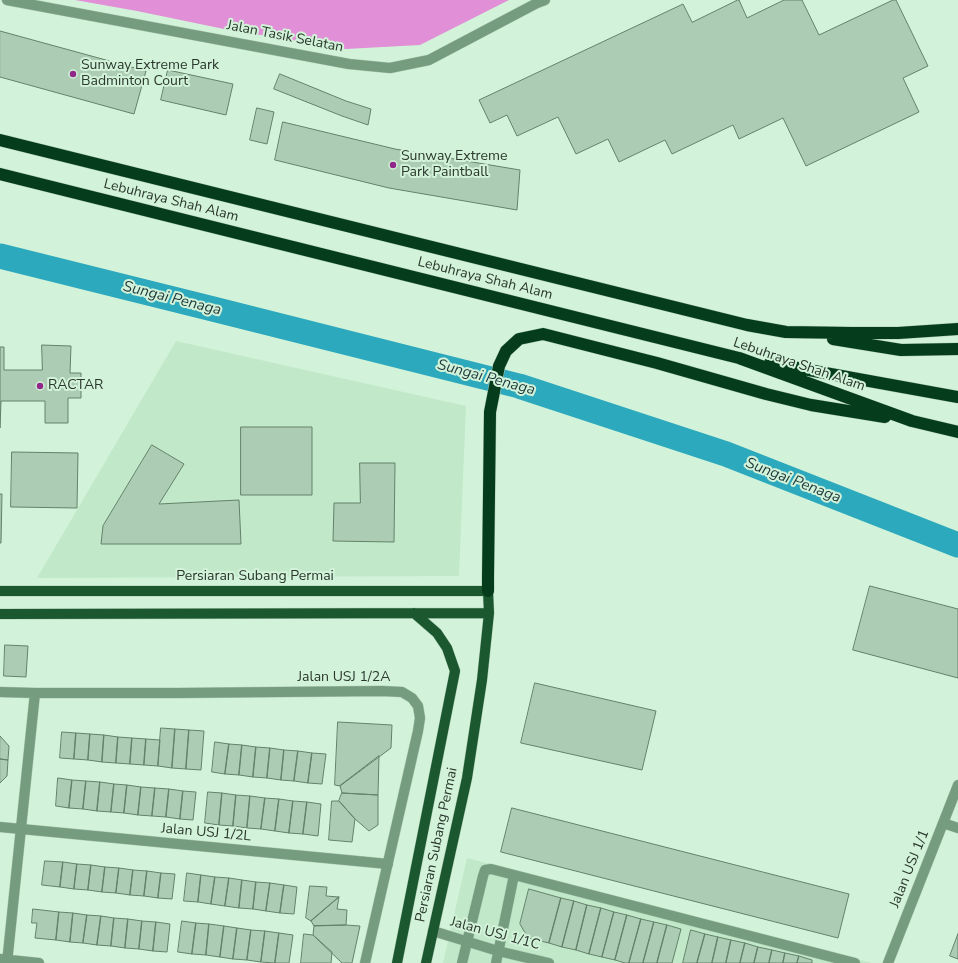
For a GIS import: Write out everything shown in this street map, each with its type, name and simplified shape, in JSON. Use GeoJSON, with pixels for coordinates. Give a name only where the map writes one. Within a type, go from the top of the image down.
{"type":"FeatureCollection","features":[{"type":"Feature","properties":{"kind":"highway","name":"Lebuhraya Shah Alam"},"geometry":{"type":"LineString","coordinates":[[0,140],[747,325],[786,332],[898,333],[958,329]]}},
{"type":"Feature","properties":{"kind":"highway","name":"Lebuhraya Shah Alam"},"geometry":{"type":"LineString","coordinates":[[0,174],[739,358],[912,421],[958,432]]}},
{"type":"Feature","properties":{"kind":"highway"},"geometry":{"type":"LineString","coordinates":[[0,178],[37,183]]}},
{"type":"Feature","properties":{"kind":"highway"},"geometry":{"type":"LineString","coordinates":[[786,332],[900,350],[958,348]]}},
{"type":"Feature","properties":{"kind":"highway"},"geometry":{"type":"LineString","coordinates":[[488,591],[490,412],[499,366],[506,351],[519,339],[543,334],[811,405],[912,421]]}},
{"type":"Feature","properties":{"kind":"highway"},"geometry":{"type":"LineString","coordinates":[[739,358],[958,397]]}},
{"type":"Feature","properties":{"kind":"main road","name":"Persiaran Subang Permai"},"geometry":{"type":"LineString","coordinates":[[0,591],[488,591],[489,613],[482,680],[466,778],[426,963]]}},
{"type":"Feature","properties":{"kind":"main road","name":"Persiaran Subang Permai"},"geometry":{"type":"LineString","coordinates":[[396,963],[455,672],[447,648],[437,633],[414,613]]}},
{"type":"Feature","properties":{"kind":"main road"},"geometry":{"type":"LineString","coordinates":[[0,614],[489,613]]}},
{"type":"Feature","properties":{"kind":"street","name":"Jalan Tasik Selatan"},"geometry":{"type":"LineString","coordinates":[[7,0],[349,64],[390,68],[428,60],[545,0]]}},
{"type":"Feature","properties":{"kind":"street","name":"Jalan USJ 1/2A"},"geometry":{"type":"LineString","coordinates":[[0,692],[35,694],[178,694],[382,690],[402,692],[412,698],[418,706],[420,718],[418,731],[365,963]]}},
{"type":"Feature","properties":{"kind":"street"},"geometry":{"type":"LineString","coordinates":[[35,694],[5,961],[38,963]]}},
{"type":"Feature","properties":{"kind":"street","name":"Jalan USJ 1/1"},"geometry":{"type":"LineString","coordinates":[[890,962],[958,785]]}},
{"type":"Feature","properties":{"kind":"street"},"geometry":{"type":"LineString","coordinates":[[943,823],[958,828]]}},
{"type":"Feature","properties":{"kind":"street","name":"Jalan USJ 1/2L"},"geometry":{"type":"LineString","coordinates":[[0,827],[388,864]]}},
{"type":"Feature","properties":{"kind":"street"},"geometry":{"type":"LineString","coordinates":[[462,963],[485,870],[491,870],[856,963]]}},
{"type":"Feature","properties":{"kind":"street"},"geometry":{"type":"LineString","coordinates":[[496,963],[514,875]]}},
{"type":"Feature","properties":{"kind":"street","name":"Jalan USJ 1/1C"},"geometry":{"type":"LineString","coordinates":[[433,931],[498,951],[549,963]]}},
{"type":"Feature","properties":{"kind":"shaded area"},"geometry":{"type":"Polygon","coordinates":[[[75,0],[509,0],[420,45],[346,49],[224,29],[75,0]]]}},
{"type":"Feature","properties":{"kind":"shaded area"},"geometry":{"type":"Polygon","coordinates":[[[176,341],[466,406],[459,576],[37,578],[176,341]]]}},
{"type":"Feature","properties":{"kind":"shaded area"},"geometry":{"type":"Polygon","coordinates":[[[467,858],[872,963],[443,963],[467,858]]]}},
{"type":"Feature","properties":{"kind":"building"},"geometry":{"type":"Polygon","coordinates":[[[738,0],[747,18],[784,0],[802,0],[819,35],[893,0],[896,0],[928,66],[903,78],[919,112],[806,166],[783,118],[739,139],[733,125],[672,154],[665,140],[619,162],[608,139],[576,154],[558,117],[517,136],[507,115],[490,123],[479,100],[683,4],[692,22],[738,0]]]}},
{"type":"Feature","properties":{"kind":"building","name":"Sunway Extreme Park Badminton Court"},"geometry":{"type":"Polygon","coordinates":[[[0,31],[146,71],[134,114],[0,77],[0,31]]]}},
{"type":"Feature","properties":{"kind":"building"},"geometry":{"type":"Polygon","coordinates":[[[168,70],[233,84],[226,115],[161,100],[168,70]]]}},
{"type":"Feature","properties":{"kind":"building"},"geometry":{"type":"Polygon","coordinates":[[[280,74],[346,101],[371,109],[368,125],[274,89],[280,74]]]}},
{"type":"Feature","properties":{"kind":"building"},"geometry":{"type":"Polygon","coordinates":[[[257,108],[274,112],[267,144],[250,140],[257,108]]]}},
{"type":"Feature","properties":{"kind":"building","name":"Sunway Extreme Park Paintball"},"geometry":{"type":"Polygon","coordinates":[[[283,122],[395,149],[520,170],[517,210],[389,188],[275,160],[283,122]]]}},
{"type":"Feature","properties":{"kind":"building","name":"RACTAR"},"geometry":{"type":"Polygon","coordinates":[[[42,345],[71,346],[70,373],[81,373],[81,398],[68,398],[68,423],[45,423],[45,401],[1,401],[0,428],[0,347],[4,347],[4,370],[42,370],[42,345]]]}},
{"type":"Feature","properties":{"kind":"building"},"geometry":{"type":"Polygon","coordinates":[[[241,427],[312,427],[312,495],[241,495],[241,427]]]}},
{"type":"Feature","properties":{"kind":"building"},"geometry":{"type":"Polygon","coordinates":[[[152,445],[184,464],[159,504],[239,500],[241,544],[101,544],[103,526],[152,445]]]}},
{"type":"Feature","properties":{"kind":"building"},"geometry":{"type":"Polygon","coordinates":[[[12,452],[78,453],[77,508],[11,507],[12,452]]]}},
{"type":"Feature","properties":{"kind":"building"},"geometry":{"type":"Polygon","coordinates":[[[360,463],[395,463],[394,542],[333,541],[334,503],[360,503],[360,463]]]}},
{"type":"Feature","properties":{"kind":"building"},"geometry":{"type":"Polygon","coordinates":[[[0,494],[2,494],[1,543],[0,543],[0,494]]]}},
{"type":"Feature","properties":{"kind":"building"},"geometry":{"type":"Polygon","coordinates":[[[870,586],[958,609],[958,678],[853,650],[870,586]]]}},
{"type":"Feature","properties":{"kind":"building"},"geometry":{"type":"Polygon","coordinates":[[[5,645],[28,646],[26,677],[4,676],[5,645]]]}},
{"type":"Feature","properties":{"kind":"building"},"geometry":{"type":"Polygon","coordinates":[[[535,683],[656,711],[642,770],[521,743],[535,683]]]}},
{"type":"Feature","properties":{"kind":"building"},"geometry":{"type":"Polygon","coordinates":[[[338,722],[392,725],[391,748],[340,786],[335,785],[338,722]]]}},
{"type":"Feature","properties":{"kind":"building"},"geometry":{"type":"Polygon","coordinates":[[[161,728],[175,729],[172,768],[158,766],[161,728]]]}},
{"type":"Feature","properties":{"kind":"building"},"geometry":{"type":"Polygon","coordinates":[[[175,729],[189,730],[186,769],[172,768],[175,729]]]}},
{"type":"Feature","properties":{"kind":"building"},"geometry":{"type":"Polygon","coordinates":[[[189,730],[204,731],[201,770],[186,769],[189,730]]]}},
{"type":"Feature","properties":{"kind":"building"},"geometry":{"type":"Polygon","coordinates":[[[62,732],[76,733],[74,759],[60,758],[62,732]]]}},
{"type":"Feature","properties":{"kind":"building"},"geometry":{"type":"Polygon","coordinates":[[[76,733],[90,734],[88,760],[74,759],[76,733]]]}},
{"type":"Feature","properties":{"kind":"building"},"geometry":{"type":"Polygon","coordinates":[[[90,734],[104,735],[102,762],[88,760],[90,734]]]}},
{"type":"Feature","properties":{"kind":"building"},"geometry":{"type":"Polygon","coordinates":[[[104,735],[118,737],[116,763],[102,762],[104,735]]]}},
{"type":"Feature","properties":{"kind":"building"},"geometry":{"type":"Polygon","coordinates":[[[0,736],[9,746],[8,760],[0,759],[0,736]]]}},
{"type":"Feature","properties":{"kind":"building"},"geometry":{"type":"Polygon","coordinates":[[[118,737],[132,738],[130,764],[116,763],[118,737]]]}},
{"type":"Feature","properties":{"kind":"building"},"geometry":{"type":"Polygon","coordinates":[[[132,738],[146,739],[144,765],[130,764],[132,738]]]}},
{"type":"Feature","properties":{"kind":"building"},"geometry":{"type":"Polygon","coordinates":[[[146,739],[160,740],[158,766],[144,765],[146,739]]]}},
{"type":"Feature","properties":{"kind":"building"},"geometry":{"type":"Polygon","coordinates":[[[215,742],[229,744],[225,774],[212,772],[215,742]]]}},
{"type":"Feature","properties":{"kind":"building"},"geometry":{"type":"Polygon","coordinates":[[[229,744],[242,745],[239,775],[225,774],[229,744]]]}},
{"type":"Feature","properties":{"kind":"building"},"geometry":{"type":"Polygon","coordinates":[[[242,745],[256,747],[253,777],[239,775],[242,745]]]}},
{"type":"Feature","properties":{"kind":"building"},"geometry":{"type":"Polygon","coordinates":[[[256,747],[270,748],[267,778],[253,777],[256,747]]]}},
{"type":"Feature","properties":{"kind":"building"},"geometry":{"type":"Polygon","coordinates":[[[270,748],[284,750],[281,780],[267,778],[270,748]]]}},
{"type":"Feature","properties":{"kind":"building"},"geometry":{"type":"Polygon","coordinates":[[[284,750],[298,751],[294,781],[281,780],[284,750]]]}},
{"type":"Feature","properties":{"kind":"building"},"geometry":{"type":"Polygon","coordinates":[[[298,751],[312,753],[308,783],[294,781],[298,751]]]}},
{"type":"Feature","properties":{"kind":"building"},"geometry":{"type":"Polygon","coordinates":[[[312,753],[326,754],[322,784],[308,783],[312,753]]]}},
{"type":"Feature","properties":{"kind":"building"},"geometry":{"type":"Polygon","coordinates":[[[379,756],[378,795],[342,793],[340,786],[379,756]]]}},
{"type":"Feature","properties":{"kind":"building"},"geometry":{"type":"Polygon","coordinates":[[[0,759],[8,760],[7,776],[0,783],[0,759]]]}},
{"type":"Feature","properties":{"kind":"building"},"geometry":{"type":"Polygon","coordinates":[[[58,778],[72,780],[69,808],[56,806],[58,778]]]}},
{"type":"Feature","properties":{"kind":"building"},"geometry":{"type":"Polygon","coordinates":[[[72,780],[86,781],[83,809],[69,808],[72,780]]]}},
{"type":"Feature","properties":{"kind":"building"},"geometry":{"type":"Polygon","coordinates":[[[86,781],[100,782],[97,811],[83,809],[86,781]]]}},
{"type":"Feature","properties":{"kind":"building"},"geometry":{"type":"Polygon","coordinates":[[[100,782],[114,784],[111,812],[97,811],[100,782]]]}},
{"type":"Feature","properties":{"kind":"building"},"geometry":{"type":"Polygon","coordinates":[[[114,784],[127,785],[124,813],[111,812],[114,784]]]}},
{"type":"Feature","properties":{"kind":"building"},"geometry":{"type":"Polygon","coordinates":[[[127,785],[141,787],[138,815],[124,813],[127,785]]]}},
{"type":"Feature","properties":{"kind":"building"},"geometry":{"type":"Polygon","coordinates":[[[141,787],[155,788],[152,816],[138,815],[141,787]]]}},
{"type":"Feature","properties":{"kind":"building"},"geometry":{"type":"Polygon","coordinates":[[[155,788],[169,789],[166,817],[152,816],[155,788]]]}},
{"type":"Feature","properties":{"kind":"building"},"geometry":{"type":"Polygon","coordinates":[[[169,789],[183,791],[180,819],[166,817],[169,789]]]}},
{"type":"Feature","properties":{"kind":"building"},"geometry":{"type":"Polygon","coordinates":[[[183,791],[196,792],[193,820],[180,819],[183,791]]]}},
{"type":"Feature","properties":{"kind":"building"},"geometry":{"type":"Polygon","coordinates":[[[208,792],[222,793],[219,825],[205,823],[208,792]]]}},
{"type":"Feature","properties":{"kind":"building"},"geometry":{"type":"Polygon","coordinates":[[[222,793],[236,795],[233,826],[219,825],[222,793]]]}},
{"type":"Feature","properties":{"kind":"building"},"geometry":{"type":"Polygon","coordinates":[[[342,793],[378,795],[378,825],[369,831],[355,819],[339,801],[342,793]]]}},
{"type":"Feature","properties":{"kind":"building"},"geometry":{"type":"Polygon","coordinates":[[[236,795],[250,796],[247,828],[233,826],[236,795]]]}},
{"type":"Feature","properties":{"kind":"building"},"geometry":{"type":"Polygon","coordinates":[[[250,796],[265,798],[261,829],[247,828],[250,796]]]}},
{"type":"Feature","properties":{"kind":"building"},"geometry":{"type":"Polygon","coordinates":[[[265,798],[279,799],[275,831],[261,829],[265,798]]]}},
{"type":"Feature","properties":{"kind":"building"},"geometry":{"type":"Polygon","coordinates":[[[279,799],[293,801],[289,833],[275,831],[279,799]]]}},
{"type":"Feature","properties":{"kind":"building"},"geometry":{"type":"Polygon","coordinates":[[[293,801],[307,802],[303,834],[289,833],[293,801]]]}},
{"type":"Feature","properties":{"kind":"building"},"geometry":{"type":"Polygon","coordinates":[[[332,801],[339,801],[355,819],[352,842],[329,840],[332,801]]]}},
{"type":"Feature","properties":{"kind":"building"},"geometry":{"type":"Polygon","coordinates":[[[307,802],[321,804],[318,836],[303,834],[307,802]]]}},
{"type":"Feature","properties":{"kind":"building"},"geometry":{"type":"Polygon","coordinates":[[[512,808],[849,894],[838,938],[501,852],[512,808]]]}},
{"type":"Feature","properties":{"kind":"building"},"geometry":{"type":"Polygon","coordinates":[[[45,861],[63,862],[60,887],[42,885],[45,861]]]}},
{"type":"Feature","properties":{"kind":"building"},"geometry":{"type":"Polygon","coordinates":[[[63,862],[77,864],[74,889],[60,887],[63,862]]]}},
{"type":"Feature","properties":{"kind":"building"},"geometry":{"type":"Polygon","coordinates":[[[77,864],[91,865],[88,890],[74,889],[77,864]]]}},
{"type":"Feature","properties":{"kind":"building"},"geometry":{"type":"Polygon","coordinates":[[[91,865],[105,867],[102,892],[88,890],[91,865]]]}},
{"type":"Feature","properties":{"kind":"building"},"geometry":{"type":"Polygon","coordinates":[[[105,867],[119,868],[116,893],[102,892],[105,867]]]}},
{"type":"Feature","properties":{"kind":"building"},"geometry":{"type":"Polygon","coordinates":[[[119,868],[133,870],[130,895],[116,893],[119,868]]]}},
{"type":"Feature","properties":{"kind":"building"},"geometry":{"type":"Polygon","coordinates":[[[133,870],[147,871],[144,896],[130,895],[133,870]]]}},
{"type":"Feature","properties":{"kind":"building"},"geometry":{"type":"Polygon","coordinates":[[[147,871],[161,873],[158,898],[144,896],[147,871]]]}},
{"type":"Feature","properties":{"kind":"building"},"geometry":{"type":"Polygon","coordinates":[[[161,873],[175,874],[172,899],[158,898],[161,873]]]}},
{"type":"Feature","properties":{"kind":"building"},"geometry":{"type":"Polygon","coordinates":[[[187,873],[201,875],[198,902],[184,901],[187,873]]]}},
{"type":"Feature","properties":{"kind":"building"},"geometry":{"type":"Polygon","coordinates":[[[201,875],[215,877],[211,904],[198,902],[201,875]]]}},
{"type":"Feature","properties":{"kind":"building"},"geometry":{"type":"Polygon","coordinates":[[[215,877],[229,878],[225,906],[211,904],[215,877]]]}},
{"type":"Feature","properties":{"kind":"building"},"geometry":{"type":"Polygon","coordinates":[[[229,878],[242,880],[239,908],[225,906],[229,878]]]}},
{"type":"Feature","properties":{"kind":"building"},"geometry":{"type":"Polygon","coordinates":[[[242,880],[256,882],[253,909],[239,908],[242,880]]]}},
{"type":"Feature","properties":{"kind":"building"},"geometry":{"type":"Polygon","coordinates":[[[256,882],[270,883],[266,911],[253,909],[256,882]]]}},
{"type":"Feature","properties":{"kind":"building"},"geometry":{"type":"Polygon","coordinates":[[[270,883],[284,885],[280,913],[266,911],[270,883]]]}},
{"type":"Feature","properties":{"kind":"building"},"geometry":{"type":"Polygon","coordinates":[[[284,885],[297,887],[294,914],[280,913],[284,885]]]}},
{"type":"Feature","properties":{"kind":"building"},"geometry":{"type":"Polygon","coordinates":[[[310,886],[327,887],[326,896],[339,897],[311,921],[306,918],[310,886]]]}},
{"type":"Feature","properties":{"kind":"building"},"geometry":{"type":"Polygon","coordinates":[[[529,889],[561,898],[549,943],[528,938],[520,924],[529,889]]]}},
{"type":"Feature","properties":{"kind":"building"},"geometry":{"type":"Polygon","coordinates":[[[339,897],[337,909],[347,910],[346,925],[314,926],[311,921],[339,897]]]}},
{"type":"Feature","properties":{"kind":"building"},"geometry":{"type":"Polygon","coordinates":[[[561,898],[574,901],[562,947],[549,943],[561,898]]]}},
{"type":"Feature","properties":{"kind":"building"},"geometry":{"type":"Polygon","coordinates":[[[574,901],[587,905],[576,950],[562,947],[574,901]]]}},
{"type":"Feature","properties":{"kind":"building"},"geometry":{"type":"Polygon","coordinates":[[[587,905],[601,908],[589,954],[576,950],[587,905]]]}},
{"type":"Feature","properties":{"kind":"building"},"geometry":{"type":"Polygon","coordinates":[[[601,908],[614,912],[602,957],[589,954],[601,908]]]}},
{"type":"Feature","properties":{"kind":"building"},"geometry":{"type":"Polygon","coordinates":[[[33,909],[59,912],[56,940],[35,938],[37,923],[32,923],[33,909]]]}},
{"type":"Feature","properties":{"kind":"building"},"geometry":{"type":"Polygon","coordinates":[[[59,912],[73,913],[70,942],[56,940],[59,912]]]}},
{"type":"Feature","properties":{"kind":"building"},"geometry":{"type":"Polygon","coordinates":[[[614,912],[627,915],[615,960],[602,957],[614,912]]]}},
{"type":"Feature","properties":{"kind":"building"},"geometry":{"type":"Polygon","coordinates":[[[73,913],[87,915],[83,943],[70,942],[73,913]]]}},
{"type":"Feature","properties":{"kind":"building"},"geometry":{"type":"Polygon","coordinates":[[[87,915],[101,916],[97,945],[83,943],[87,915]]]}},
{"type":"Feature","properties":{"kind":"building"},"geometry":{"type":"Polygon","coordinates":[[[627,915],[641,919],[629,963],[625,963],[615,960],[627,915]]]}},
{"type":"Feature","properties":{"kind":"building"},"geometry":{"type":"Polygon","coordinates":[[[101,916],[114,918],[111,946],[97,945],[101,916]]]}},
{"type":"Feature","properties":{"kind":"building"},"geometry":{"type":"Polygon","coordinates":[[[114,918],[128,919],[125,948],[111,946],[114,918]]]}},
{"type":"Feature","properties":{"kind":"building"},"geometry":{"type":"Polygon","coordinates":[[[128,919],[142,921],[139,949],[125,948],[128,919]]]}},
{"type":"Feature","properties":{"kind":"building"},"geometry":{"type":"Polygon","coordinates":[[[641,919],[654,922],[643,963],[629,963],[641,919]]]}},
{"type":"Feature","properties":{"kind":"building"},"geometry":{"type":"Polygon","coordinates":[[[142,921],[156,922],[153,951],[139,949],[142,921]]]}},
{"type":"Feature","properties":{"kind":"building"},"geometry":{"type":"Polygon","coordinates":[[[182,921],[196,923],[192,954],[178,952],[182,921]]]}},
{"type":"Feature","properties":{"kind":"building"},"geometry":{"type":"Polygon","coordinates":[[[156,922],[170,924],[167,952],[153,951],[156,922]]]}},
{"type":"Feature","properties":{"kind":"building"},"geometry":{"type":"Polygon","coordinates":[[[654,922],[667,925],[657,963],[643,963],[654,922]]]}},
{"type":"Feature","properties":{"kind":"building"},"geometry":{"type":"Polygon","coordinates":[[[196,923],[209,924],[206,955],[192,954],[196,923]]]}},
{"type":"Feature","properties":{"kind":"building"},"geometry":{"type":"Polygon","coordinates":[[[209,924],[224,926],[220,957],[206,955],[209,924]]]}},
{"type":"Feature","properties":{"kind":"building"},"geometry":{"type":"Polygon","coordinates":[[[667,925],[681,929],[672,963],[657,963],[667,925]]]}},
{"type":"Feature","properties":{"kind":"building"},"geometry":{"type":"Polygon","coordinates":[[[224,926],[237,928],[233,959],[220,957],[224,926]]]}},
{"type":"Feature","properties":{"kind":"building"},"geometry":{"type":"Polygon","coordinates":[[[314,926],[360,926],[352,963],[342,963],[313,935],[314,926]]]}},
{"type":"Feature","properties":{"kind":"building"},"geometry":{"type":"Polygon","coordinates":[[[237,928],[251,930],[247,960],[233,959],[237,928]]]}},
{"type":"Feature","properties":{"kind":"building"},"geometry":{"type":"Polygon","coordinates":[[[251,930],[265,931],[261,962],[247,960],[251,930]]]}},
{"type":"Feature","properties":{"kind":"building"},"geometry":{"type":"Polygon","coordinates":[[[691,930],[705,934],[697,963],[683,963],[691,930]]]}},
{"type":"Feature","properties":{"kind":"building"},"geometry":{"type":"Polygon","coordinates":[[[265,931],[279,933],[275,963],[261,962],[265,931]]]}},
{"type":"Feature","properties":{"kind":"building"},"geometry":{"type":"Polygon","coordinates":[[[279,933],[293,935],[289,963],[275,963],[279,933]]]}},
{"type":"Feature","properties":{"kind":"building"},"geometry":{"type":"Polygon","coordinates":[[[304,934],[313,935],[332,952],[331,963],[301,963],[304,934]]]}},
{"type":"Feature","properties":{"kind":"building"},"geometry":{"type":"Polygon","coordinates":[[[705,934],[718,937],[712,963],[697,963],[705,934]]]}},
{"type":"Feature","properties":{"kind":"building"},"geometry":{"type":"Polygon","coordinates":[[[958,934],[958,959],[950,956],[958,934]]]}},
{"type":"Feature","properties":{"kind":"building"},"geometry":{"type":"Polygon","coordinates":[[[718,937],[731,940],[726,963],[712,963],[718,937]]]}},
{"type":"Feature","properties":{"kind":"building"},"geometry":{"type":"Polygon","coordinates":[[[731,940],[745,943],[740,963],[726,963],[731,940]]]}},
{"type":"Feature","properties":{"kind":"building"},"geometry":{"type":"Polygon","coordinates":[[[745,943],[758,947],[754,963],[740,963],[745,943]]]}},
{"type":"Feature","properties":{"kind":"building"},"geometry":{"type":"Polygon","coordinates":[[[758,947],[772,950],[769,963],[754,963],[758,947]]]}},
{"type":"Feature","properties":{"kind":"building"},"geometry":{"type":"Polygon","coordinates":[[[772,950],[785,953],[783,963],[769,963],[772,950]]]}},
{"type":"Feature","properties":{"kind":"building"},"geometry":{"type":"Polygon","coordinates":[[[785,953],[799,956],[797,963],[783,963],[785,953]]]}},
{"type":"Feature","properties":{"kind":"building"},"geometry":{"type":"Polygon","coordinates":[[[799,956],[812,960],[812,963],[797,963],[799,956]]]}},
{"type":"Feature","properties":{"kind":"waterway","name":"Sungai Penaga"},"geometry":{"type":"LineString","coordinates":[[0,256],[519,386],[726,454],[958,545]]}},
{"type":"Feature","properties":{"kind":"place","name":"Sunway Extreme Park Badminton Court"},"geometry":{"type":"Point","coordinates":[73,74]}},
{"type":"Feature","properties":{"kind":"place","name":"Sunway Extreme Park Paintball"},"geometry":{"type":"Point","coordinates":[393,165]}},
{"type":"Feature","properties":{"kind":"place","name":"RACTAR"},"geometry":{"type":"Point","coordinates":[40,386]}}]}
